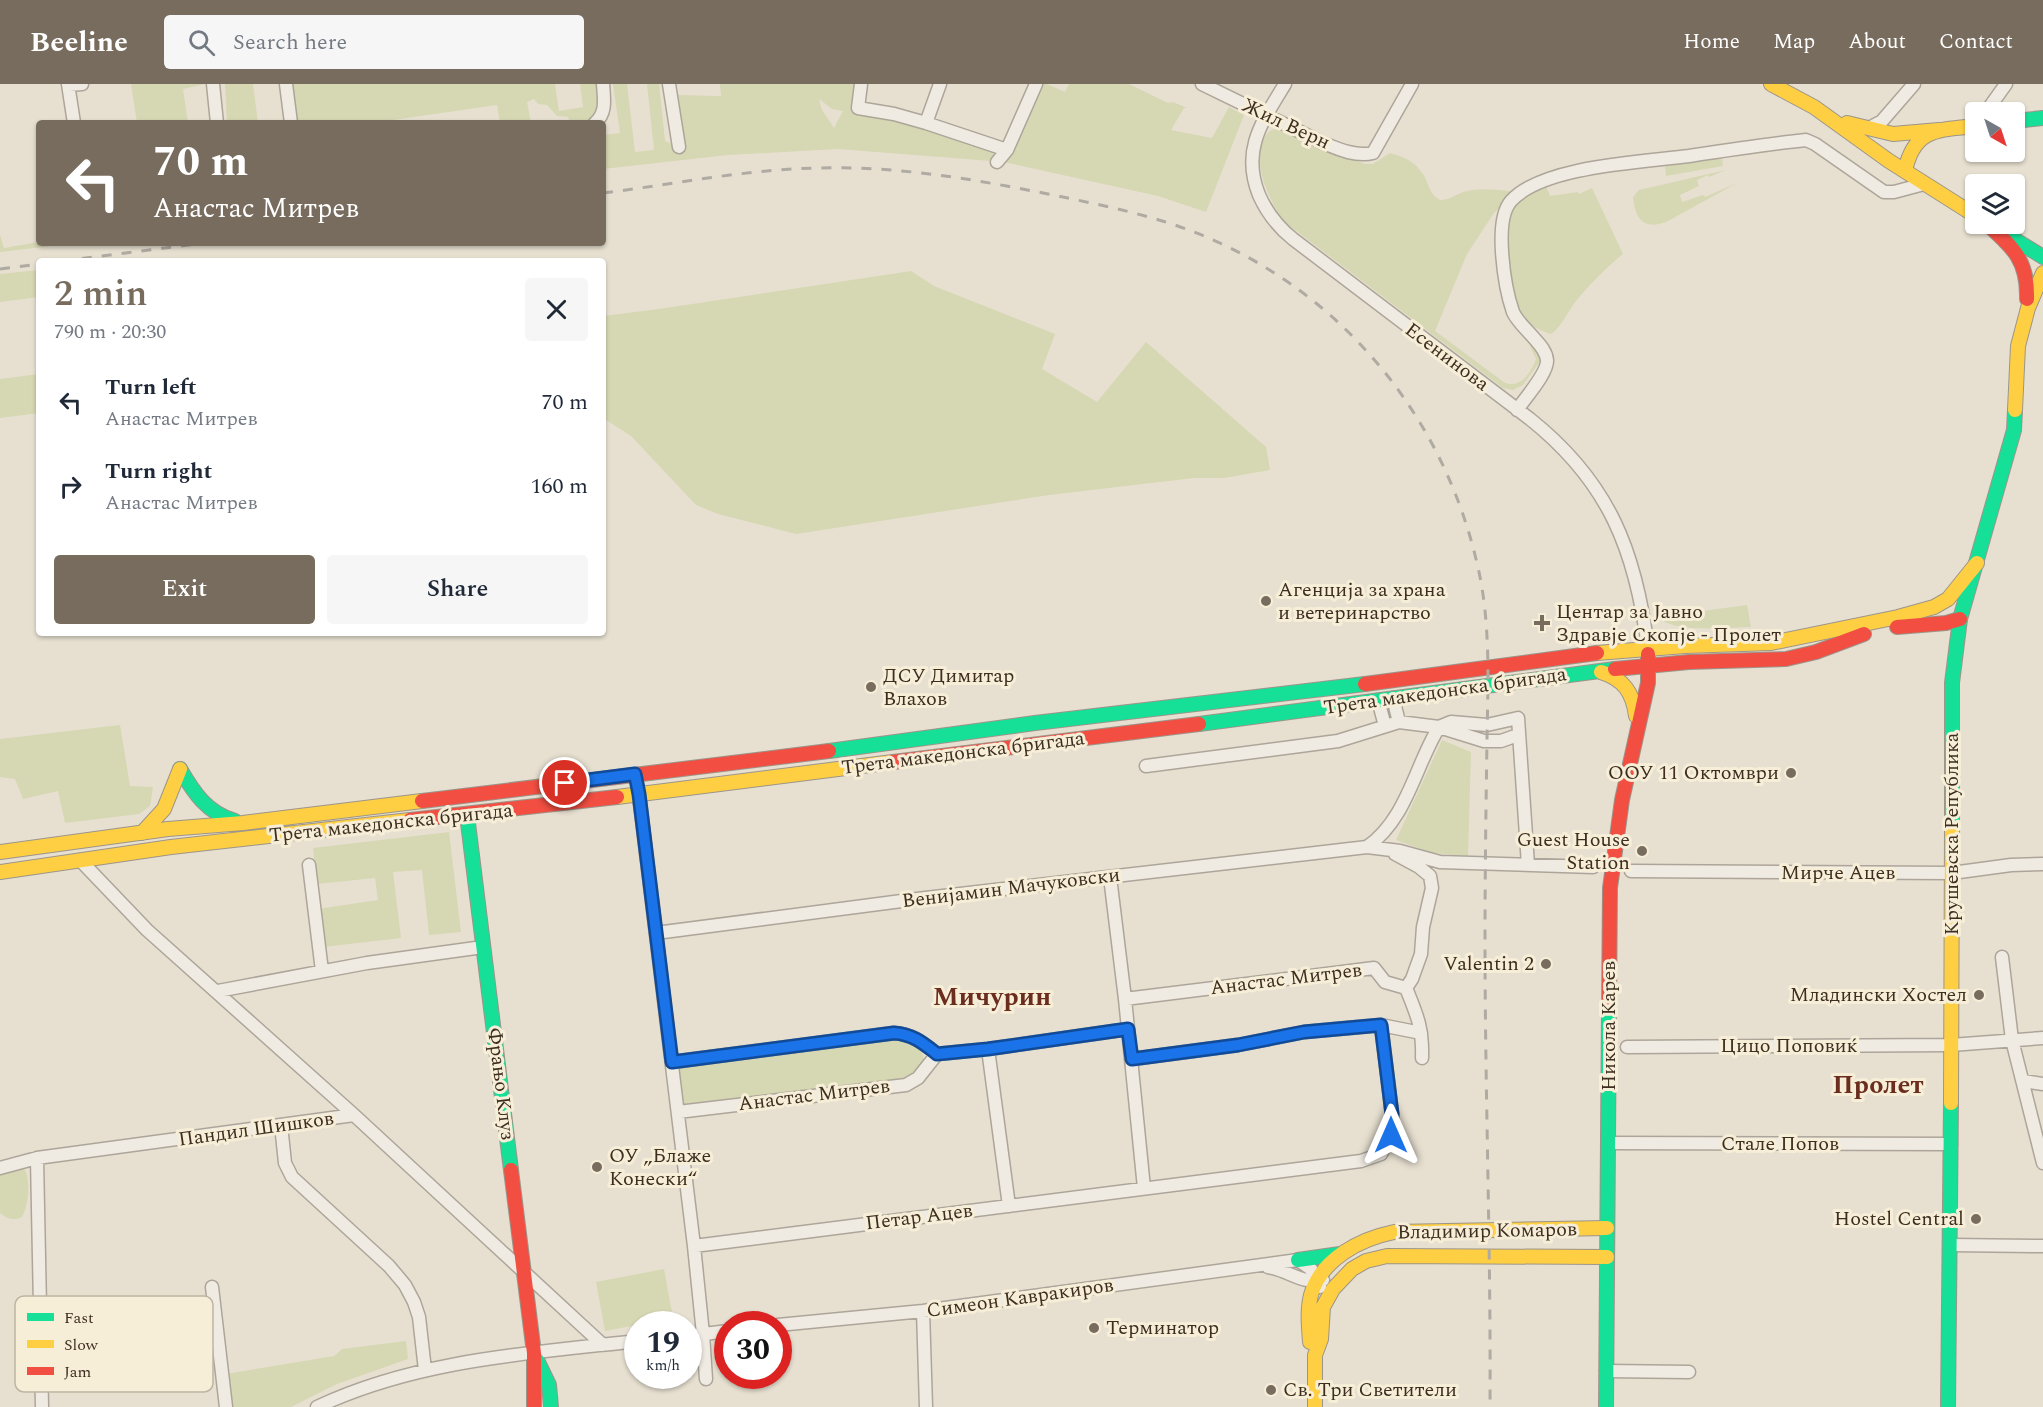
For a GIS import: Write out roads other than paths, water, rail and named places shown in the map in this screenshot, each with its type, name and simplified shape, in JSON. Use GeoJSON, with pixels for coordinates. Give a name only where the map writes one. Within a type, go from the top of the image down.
{"type":"FeatureCollection","features":[{"type":"Feature","properties":{"kind":"street"},"geometry":{"type":"LineString","coordinates":[[74,120],[68,85],[82,84]]}},
{"type":"Feature","properties":{"kind":"street"},"geometry":{"type":"LineString","coordinates":[[213,84],[217,120]]}},
{"type":"Feature","properties":{"kind":"street"},"geometry":{"type":"LineString","coordinates":[[286,84],[291,120]]}},
{"type":"Feature","properties":{"kind":"street"},"geometry":{"type":"LineString","coordinates":[[598,120],[602,117],[604,104],[603,84]]}},
{"type":"Feature","properties":{"kind":"street"},"geometry":{"type":"LineString","coordinates":[[669,84],[679,147]]}},
{"type":"Feature","properties":{"kind":"street"},"geometry":{"type":"LineString","coordinates":[[861,84],[858,108],[894,114],[926,123],[1007,150]]}},
{"type":"Feature","properties":{"kind":"street"},"geometry":{"type":"LineString","coordinates":[[926,123],[940,84]]}},
{"type":"Feature","properties":{"kind":"street"},"geometry":{"type":"LineString","coordinates":[[997,162],[1007,150],[1036,84]]}},
{"type":"Feature","properties":{"kind":"street","name":"Жил Верн"},"geometry":{"type":"LineString","coordinates":[[1202,84],[1340,150],[1361,154],[1373,153],[1412,84]]}},
{"type":"Feature","properties":{"kind":"street","name":"Есенинова"},"geometry":{"type":"LineString","coordinates":[[1285,84],[1266,115],[1255,141],[1252,165],[1255,184],[1262,202],[1275,222],[1301,245],[1517,410],[1569,453],[1592,481],[1622,538],[1634,576],[1648,649]]}},
{"type":"Feature","properties":{"kind":"street"},"geometry":{"type":"LineString","coordinates":[[1771,84],[1832,119],[1924,184],[1965,209]]}},
{"type":"Feature","properties":{"kind":"street"},"geometry":{"type":"LineString","coordinates":[[1866,129],[1882,121],[1914,84]]}},
{"type":"Feature","properties":{"kind":"street"},"geometry":{"type":"LineString","coordinates":[[1993,102],[2006,84]]}},
{"type":"Feature","properties":{"kind":"street"},"geometry":{"type":"LineString","coordinates":[[1898,103],[1895,116],[1897,124],[1917,132]]}},
{"type":"Feature","properties":{"kind":"street"},"geometry":{"type":"LineString","coordinates":[[2025,120],[2043,118]]}},
{"type":"Feature","properties":{"kind":"street"},"geometry":{"type":"LineString","coordinates":[[1832,119],[1893,134],[1965,127]]}},
{"type":"Feature","properties":{"kind":"street"},"geometry":{"type":"LineString","coordinates":[[1905,171],[1909,155],[1917,140],[1939,130]]}},
{"type":"Feature","properties":{"kind":"street"},"geometry":{"type":"LineString","coordinates":[[1517,410],[1543,373],[1547,362],[1542,348],[1513,312],[1504,262],[1505,211],[1511,201],[1527,188],[1547,180],[1603,167],[1806,140],[1884,192],[1894,192],[1924,184]]}},
{"type":"Feature","properties":{"kind":"street"},"geometry":{"type":"LineString","coordinates":[[2000,234],[2009,242],[2025,264],[2028,285],[2025,318]]}},
{"type":"Feature","properties":{"kind":"street"},"geometry":{"type":"LineString","coordinates":[[2005,234],[2043,257]]}},
{"type":"Feature","properties":{"kind":"street","name":"Крушевска Република"},"geometry":{"type":"LineString","coordinates":[[1948,1407],[1951,1245],[1952,683],[1960,619],[2014,429],[2018,346],[2025,318],[2043,273]]}},
{"type":"Feature","properties":{"kind":"street"},"geometry":{"type":"LineString","coordinates":[[2025,318],[2043,291]]}},
{"type":"Feature","properties":{"kind":"street","name":"Трета македонска бригада"},"geometry":{"type":"LineString","coordinates":[[0,872],[83,865],[171,848],[639,794],[1596,671],[1689,662],[1800,657],[1866,633],[1902,626],[1922,617],[1948,599],[1977,563]]}},
{"type":"Feature","properties":{"kind":"street"},"geometry":{"type":"LineString","coordinates":[[1922,617],[1956,643]]}},
{"type":"Feature","properties":{"kind":"street","name":"Трета македонска бригада"},"geometry":{"type":"LineString","coordinates":[[0,852],[1337,688],[1546,660],[1648,649],[1771,643],[1922,617],[1946,623],[1960,619]]}},
{"type":"Feature","properties":{"kind":"street","name":"Никола Карев"},"geometry":{"type":"LineString","coordinates":[[1606,1407],[1601,1257],[1608,1143],[1610,888],[1616,833],[1648,682],[1648,649]]}},
{"type":"Feature","properties":{"kind":"street"},"geometry":{"type":"LineString","coordinates":[[1596,671],[1621,679],[1629,689],[1635,704],[1637,727]]}},
{"type":"Feature","properties":{"kind":"street"},"geometry":{"type":"LineString","coordinates":[[1393,698],[1399,722]]}},
{"type":"Feature","properties":{"kind":"street"},"geometry":{"type":"LineString","coordinates":[[1378,700],[1385,726]]}},
{"type":"Feature","properties":{"kind":"street"},"geometry":{"type":"LineString","coordinates":[[1367,847],[1382,835],[1394,819],[1439,727],[1451,722],[1487,725],[1518,718],[1528,865]]}},
{"type":"Feature","properties":{"kind":"street"},"geometry":{"type":"LineString","coordinates":[[1146,766],[1338,741],[1399,722],[1439,727],[1484,741],[1501,741],[1518,735]]}},
{"type":"Feature","properties":{"kind":"street"},"geometry":{"type":"LineString","coordinates":[[142,833],[164,810],[180,769],[203,805],[218,816],[243,823]]}},
{"type":"Feature","properties":{"kind":"street"},"geometry":{"type":"LineString","coordinates":[[635,774],[694,1246],[706,1379]]}},
{"type":"Feature","properties":{"kind":"street","name":"Фрањо Клуз"},"geometry":{"type":"LineString","coordinates":[[467,815],[534,1353],[536,1403]]}},
{"type":"Feature","properties":{"kind":"street","name":"Венијамин Мачуковски"},"geometry":{"type":"LineString","coordinates":[[656,933],[917,899],[1367,847],[1390,849],[1440,862],[1593,867]]}},
{"type":"Feature","properties":{"kind":"street"},"geometry":{"type":"LineString","coordinates":[[1390,849],[1397,856],[1419,867],[1430,876],[1432,888],[1423,927],[1421,954],[1412,979],[1406,988],[1419,1019],[1422,1058]]}},
{"type":"Feature","properties":{"kind":"street","name":"Мирче Ацев"},"geometry":{"type":"LineString","coordinates":[[1631,871],[1952,873],[2011,865],[2043,864]]}},
{"type":"Feature","properties":{"kind":"street"},"geometry":{"type":"LineString","coordinates":[[83,865],[147,930],[218,991],[354,1116]]}},
{"type":"Feature","properties":{"kind":"street"},"geometry":{"type":"LineString","coordinates":[[309,865],[322,971]]}},
{"type":"Feature","properties":{"kind":"street"},"geometry":{"type":"LineString","coordinates":[[1110,877],[1132,1059],[1144,1188]]}},
{"type":"Feature","properties":{"kind":"street"},"geometry":{"type":"LineString","coordinates":[[218,991],[322,971],[483,947]]}},
{"type":"Feature","properties":{"kind":"street"},"geometry":{"type":"LineString","coordinates":[[2002,957],[2012,1040],[2043,1163]]}},
{"type":"Feature","properties":{"kind":"street","name":"Анастас Митрев"},"geometry":{"type":"LineString","coordinates":[[1125,999],[1374,968],[1385,982],[1406,988]]}},
{"type":"Feature","properties":{"kind":"street"},"geometry":{"type":"LineString","coordinates":[[1132,1059],[1238,1045],[1304,1032],[1381,1025],[1421,1033]]}},
{"type":"Feature","properties":{"kind":"street","name":"Петар Ацев"},"geometry":{"type":"LineString","coordinates":[[694,1246],[1361,1161],[1381,1154],[1391,1135],[1392,1114],[1381,1025]]}},
{"type":"Feature","properties":{"kind":"street"},"geometry":{"type":"LineString","coordinates":[[672,1062],[894,1033],[919,1039],[937,1054],[1128,1029]]}},
{"type":"Feature","properties":{"kind":"street"},"geometry":{"type":"LineString","coordinates":[[1951,1045],[2043,1038]]}},
{"type":"Feature","properties":{"kind":"street","name":"Цицо Поповиќ"},"geometry":{"type":"LineString","coordinates":[[1627,1047],[1951,1045]]}},
{"type":"Feature","properties":{"kind":"street"},"geometry":{"type":"LineString","coordinates":[[988,1049],[1009,1206]]}},
{"type":"Feature","properties":{"kind":"street","name":"Анастас Митрев"},"geometry":{"type":"LineString","coordinates":[[678,1112],[906,1085],[918,1078],[937,1054]]}},
{"type":"Feature","properties":{"kind":"street"},"geometry":{"type":"LineString","coordinates":[[2023,1082],[2043,1084]]}},
{"type":"Feature","properties":{"kind":"street","name":"Пандил Шишков"},"geometry":{"type":"LineString","coordinates":[[0,1168],[38,1158],[354,1116],[603,1345]]}},
{"type":"Feature","properties":{"kind":"street"},"geometry":{"type":"LineString","coordinates":[[281,1125],[285,1163],[292,1177],[389,1266],[405,1285],[419,1317],[425,1370]]}},
{"type":"Feature","properties":{"kind":"street","name":"Стале Попов"},"geometry":{"type":"LineString","coordinates":[[1608,1143],[1951,1144]]}},
{"type":"Feature","properties":{"kind":"street"},"geometry":{"type":"LineString","coordinates":[[38,1158],[40,1296]]}},
{"type":"Feature","properties":{"kind":"street","name":"Владимир Комаров"},"geometry":{"type":"LineString","coordinates":[[1314,1407],[1315,1355],[1321,1339],[1316,1305],[1311,1294],[1318,1281],[1340,1254],[1363,1240],[1394,1232],[1602,1228]]}},
{"type":"Feature","properties":{"kind":"street"},"geometry":{"type":"LineString","coordinates":[[1951,1245],[2043,1246]]}},
{"type":"Feature","properties":{"kind":"street"},"geometry":{"type":"LineString","coordinates":[[1298,1260],[1340,1254]]}},
{"type":"Feature","properties":{"kind":"street","name":"Владимир Комаров"},"geometry":{"type":"LineString","coordinates":[[1316,1305],[1329,1296],[1346,1274],[1366,1261],[1387,1256],[1601,1257]]}},
{"type":"Feature","properties":{"kind":"street"},"geometry":{"type":"LineString","coordinates":[[1298,1260],[1311,1269],[1318,1281]]}},
{"type":"Feature","properties":{"kind":"street","name":"Симеон Кавракиров"},"geometry":{"type":"LineString","coordinates":[[792,1324],[923,1311],[1298,1260]]}},
{"type":"Feature","properties":{"kind":"street","name":"Симеон Кавракиров"},"geometry":{"type":"LineString","coordinates":[[1261,1266],[1282,1270],[1306,1281],[1318,1281],[1346,1274]]}},
{"type":"Feature","properties":{"kind":"street"},"geometry":{"type":"LineString","coordinates":[[1296,1276],[1316,1305]]}},
{"type":"Feature","properties":{"kind":"street"},"geometry":{"type":"LineString","coordinates":[[212,1287],[226,1407]]}},
{"type":"Feature","properties":{"kind":"street"},"geometry":{"type":"LineString","coordinates":[[923,1311],[926,1407]]}},
{"type":"Feature","properties":{"kind":"street"},"geometry":{"type":"LineString","coordinates":[[703,1334],[714,1333]]}},
{"type":"Feature","properties":{"kind":"street"},"geometry":{"type":"LineString","coordinates":[[317,1407],[353,1390],[425,1370],[534,1353],[624,1343]]}},
{"type":"Feature","properties":{"kind":"street","name":"Фрањо Клуз"},"geometry":{"type":"LineString","coordinates":[[534,1353],[549,1385],[552,1407]]}},
{"type":"Feature","properties":{"kind":"street"},"geometry":{"type":"LineString","coordinates":[[1606,1371],[1689,1372]]}},
{"type":"Feature","properties":{"kind":"street"},"geometry":{"type":"LineString","coordinates":[[549,1385],[561,1407]]}},
{"type":"Feature","properties":{"kind":"street"},"geometry":{"type":"LineString","coordinates":[[42,1392],[42,1407]]}},
{"type":"Feature","properties":{"kind":"railway"},"geometry":{"type":"LineString","coordinates":[[606,193],[766,171],[821,168],[878,169],[992,183],[1147,216],[1204,236],[1254,261],[1300,291],[1341,325],[1379,365],[1411,408],[1438,456],[1460,506],[1481,581],[1486,626],[1488,671],[1485,998],[1490,1407]]}},
{"type":"Feature","properties":{"kind":"railway"},"geometry":{"type":"LineString","coordinates":[[86,258],[182,246]]}},
{"type":"Feature","properties":{"kind":"railway"},"geometry":{"type":"LineString","coordinates":[[0,269],[36,264]]}},
{"type":"Feature","properties":{"kind":"place","name":"Агенција за храна и ветеринарство"},"geometry":{"type":"Point","coordinates":[1266,601]}},
{"type":"Feature","properties":{"kind":"place","name":"Центар за Јавно Здравје Скопје - Пролет"},"geometry":{"type":"Point","coordinates":[1542,623]}},
{"type":"Feature","properties":{"kind":"place","name":"ДСУ Димитар Влахов"},"geometry":{"type":"Point","coordinates":[871,687]}},
{"type":"Feature","properties":{"kind":"place","name":"ООУ 11 Октомври"},"geometry":{"type":"Point","coordinates":[1791,773]}},
{"type":"Feature","properties":{"kind":"place","name":"Guest House Station"},"geometry":{"type":"Point","coordinates":[1642,851]}},
{"type":"Feature","properties":{"kind":"place","name":"Valentin 2"},"geometry":{"type":"Point","coordinates":[1546,964]}},
{"type":"Feature","properties":{"kind":"place","name":"Младински Хостел"},"geometry":{"type":"Point","coordinates":[1979,995]}},
{"type":"Feature","properties":{"kind":"place","name":"ОУ „Блаже Конески“"},"geometry":{"type":"Point","coordinates":[597,1167]}},
{"type":"Feature","properties":{"kind":"place","name":"Hostel Central"},"geometry":{"type":"Point","coordinates":[1976,1219]}},
{"type":"Feature","properties":{"kind":"place","name":"Терминатор"},"geometry":{"type":"Point","coordinates":[1094,1328]}},
{"type":"Feature","properties":{"kind":"place","name":"Св. Три Светители"},"geometry":{"type":"Point","coordinates":[1271,1390]}},
{"type":"Feature","properties":{"kind":"district","name":"Мичурин"},"geometry":{"type":"Point","coordinates":[992,997]}},
{"type":"Feature","properties":{"kind":"district","name":"Пролет"},"geometry":{"type":"Point","coordinates":[1878,1085]}}]}
